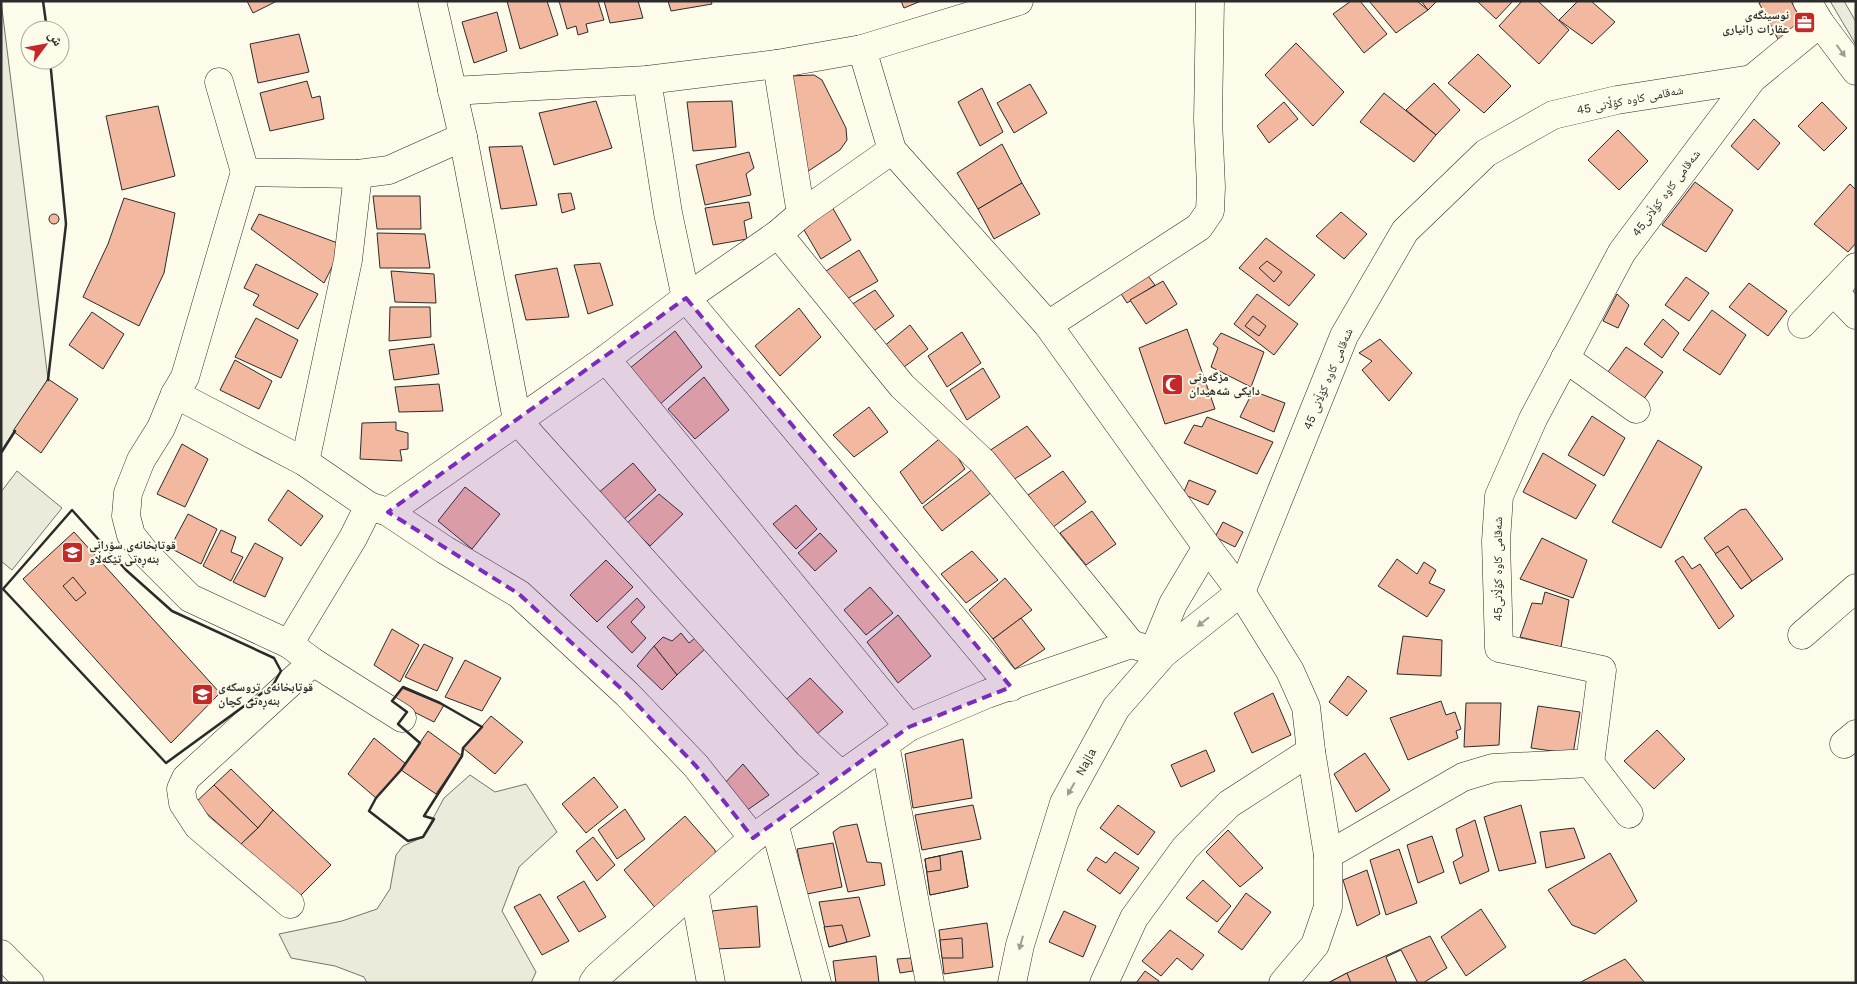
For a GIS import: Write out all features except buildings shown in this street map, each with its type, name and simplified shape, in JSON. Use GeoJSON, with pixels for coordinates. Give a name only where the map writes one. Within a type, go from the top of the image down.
{"type":"FeatureCollection","features":[{"type":"Feature","properties":{"kind":"street"},"geometry":{"type":"LineString","coordinates":[[432,1],[463,137],[518,420],[808,744],[841,775]]}},
{"type":"Feature","properties":{"kind":"street"},"geometry":{"type":"LineString","coordinates":[[452,91],[647,80],[777,64],[862,49],[1019,1]]}},
{"type":"Feature","properties":{"kind":"street"},"geometry":{"type":"LineString","coordinates":[[1048,326],[1199,228],[1210,211],[1211,187],[1208,120],[1210,1]]}},
{"type":"Feature","properties":{"kind":"street"},"geometry":{"type":"LineString","coordinates":[[1814,12],[1856,71]]}},
{"type":"Feature","properties":{"kind":"street","name":"شەقامی کاوە کۆڵانی45"},"geometry":{"type":"LineString","coordinates":[[1590,763],[1602,670],[1492,656],[1499,496],[1534,419],[1622,252],[1752,79],[1814,12]]}},
{"type":"Feature","properties":{"kind":"street"},"geometry":{"type":"LineString","coordinates":[[862,49],[892,150],[1048,326],[1241,592],[1290,671],[1306,707],[1311,751],[1328,854],[1328,907],[1315,945],[1283,983]]}},
{"type":"Feature","properties":{"kind":"street"},"geometry":{"type":"LineString","coordinates":[[777,64],[801,214]]}},
{"type":"Feature","properties":{"kind":"street","name":"شەقامی کاوە کۆڵانی 45"},"geometry":{"type":"LineString","coordinates":[[1241,592],[1344,336],[1405,231],[1486,153],[1553,115],[1617,100],[1752,79]]}},
{"type":"Feature","properties":{"kind":"street"},"geometry":{"type":"LineString","coordinates":[[647,80],[668,213],[686,298],[1011,687]]}},
{"type":"Feature","properties":{"kind":"street"},"geometry":{"type":"LineString","coordinates":[[219,82],[245,172],[185,377],[160,428],[141,460],[128,493],[126,516],[131,535],[147,556],[190,598],[289,644],[313,662],[402,718]]}},
{"type":"Feature","properties":{"kind":"street"},"geometry":{"type":"LineString","coordinates":[[245,172],[358,174],[389,170],[463,137]]}},
{"type":"Feature","properties":{"kind":"street"},"geometry":{"type":"LineString","coordinates":[[289,644],[353,538],[378,509],[518,420],[606,359],[686,298],[778,234],[801,214],[892,150]]}},
{"type":"Feature","properties":{"kind":"street"},"geometry":{"type":"LineString","coordinates":[[305,462],[348,260],[358,174]]}},
{"type":"Feature","properties":{"kind":"street"},"geometry":{"type":"LineString","coordinates":[[778,234],[902,386],[983,462],[1131,644],[1163,654]]}},
{"type":"Feature","properties":{"kind":"street"},"geometry":{"type":"LineString","coordinates":[[1802,324],[1856,267]]}},
{"type":"Feature","properties":{"kind":"street"},"geometry":{"type":"LineString","coordinates":[[1833,291],[1856,315]]}},
{"type":"Feature","properties":{"kind":"street"},"geometry":{"type":"LineString","coordinates":[[1565,358],[1636,409]]}},
{"type":"Feature","properties":{"kind":"street"},"geometry":{"type":"LineString","coordinates":[[606,359],[909,727]]}},
{"type":"Feature","properties":{"kind":"street"},"geometry":{"type":"LineString","coordinates":[[175,394],[305,462],[518,594],[627,694],[682,751],[753,838]]}},
{"type":"Feature","properties":{"kind":"street"},"geometry":{"type":"LineString","coordinates":[[1163,654],[1159,638],[1173,604],[1207,547]]}},
{"type":"Feature","properties":{"kind":"street"},"geometry":{"type":"LineString","coordinates":[[1802,635],[1856,588]]}},
{"type":"Feature","properties":{"kind":"street","name":"Najla"},"geometry":{"type":"LineString","coordinates":[[1012,983],[1020,945],[1064,803],[1116,708],[1163,654],[1241,592]]}},
{"type":"Feature","properties":{"kind":"street"},"geometry":{"type":"LineString","coordinates":[[596,981],[753,838],[909,727],[987,694],[1131,644]]}},
{"type":"Feature","properties":{"kind":"street"},"geometry":{"type":"LineString","coordinates":[[290,904],[198,826],[183,803],[181,789],[186,778],[313,662]]}},
{"type":"Feature","properties":{"kind":"street"},"geometry":{"type":"LineString","coordinates":[[885,744],[930,983]]}},
{"type":"Feature","properties":{"kind":"street"},"geometry":{"type":"LineString","coordinates":[[1104,983],[1134,918],[1185,848],[1229,804],[1311,751]]}},
{"type":"Feature","properties":{"kind":"street"},"geometry":{"type":"LineString","coordinates":[[1328,854],[1463,777],[1493,768],[1590,763],[1628,814]]}},
{"type":"Feature","properties":{"kind":"street"},"geometry":{"type":"LineString","coordinates":[[774,823],[817,983]]}},
{"type":"Feature","properties":{"kind":"street"},"geometry":{"type":"LineString","coordinates":[[694,890],[710,983]]}},
{"type":"Feature","properties":{"kind":"street"},"geometry":{"type":"LineString","coordinates":[[1,954],[30,983]]}},
{"type":"Feature","properties":{"kind":"highlighted area"},"geometry":{"type":"Polygon","coordinates":[[[686,298],[1011,687],[909,727],[753,838],[696,766],[627,694],[519,594],[388,512],[686,298]]]}},
{"type":"Feature","properties":{"kind":"shaded area"},"geometry":{"type":"Polygon","coordinates":[[[1,1],[48,379],[1,451],[1,1]]]}},
{"type":"Feature","properties":{"kind":"shaded area"},"geometry":{"type":"Polygon","coordinates":[[[1830,1],[1844,1],[1856,22],[1856,45],[1830,1]]]}},
{"type":"Feature","properties":{"kind":"shaded area"},"geometry":{"type":"Polygon","coordinates":[[[17,471],[62,508],[12,570],[1,561],[1,492],[17,471]]]}},
{"type":"Feature","properties":{"kind":"shaded area"},"geometry":{"type":"Polygon","coordinates":[[[470,775],[495,792],[526,784],[557,832],[519,867],[502,911],[536,972],[531,983],[367,983],[364,977],[335,966],[291,958],[279,934],[342,921],[377,909],[390,889],[396,855],[403,846],[423,837],[444,798],[470,775]]]}},
{"type":"Feature","properties":{"kind":"wall"},"geometry":{"type":"LineString","coordinates":[[43,1],[46,20]]}},
{"type":"Feature","properties":{"kind":"wall"},"geometry":{"type":"LineString","coordinates":[[48,380],[66,224],[51,70]]}},
{"type":"Feature","properties":{"kind":"wall"},"geometry":{"type":"LineString","coordinates":[[1,453],[15,431]]}},
{"type":"Feature","properties":{"kind":"wall"},"geometry":{"type":"LineString","coordinates":[[72,510],[126,570],[172,611],[274,658],[281,671],[273,685],[166,763],[3,589],[72,510]]}},
{"type":"Feature","properties":{"kind":"wall"},"geometry":{"type":"LineString","coordinates":[[403,687],[440,703],[482,727],[463,748],[462,756],[424,816],[434,819],[423,837],[408,841],[369,811],[376,798],[401,770],[420,743],[398,724],[407,712],[392,701],[403,687]]}},
{"type":"Feature","properties":{"kind":"place","name":"نوسینگەی عقارات زانیاری"},"geometry":{"type":"Point","coordinates":[1805,22]}},
{"type":"Feature","properties":{"kind":"place","name":"مزگەوتی دایکی شەهیدان"},"geometry":{"type":"Point","coordinates":[1173,384]}},
{"type":"Feature","properties":{"kind":"place","name":"قوتابخانەی سۆرانی بنەڕەتی تێکەڵاو"},"geometry":{"type":"Point","coordinates":[73,552]}},
{"type":"Feature","properties":{"kind":"place","name":"قوتابخانەی تروسکەی بنەڕەتی کچان"},"geometry":{"type":"Point","coordinates":[202,694]}}]}
